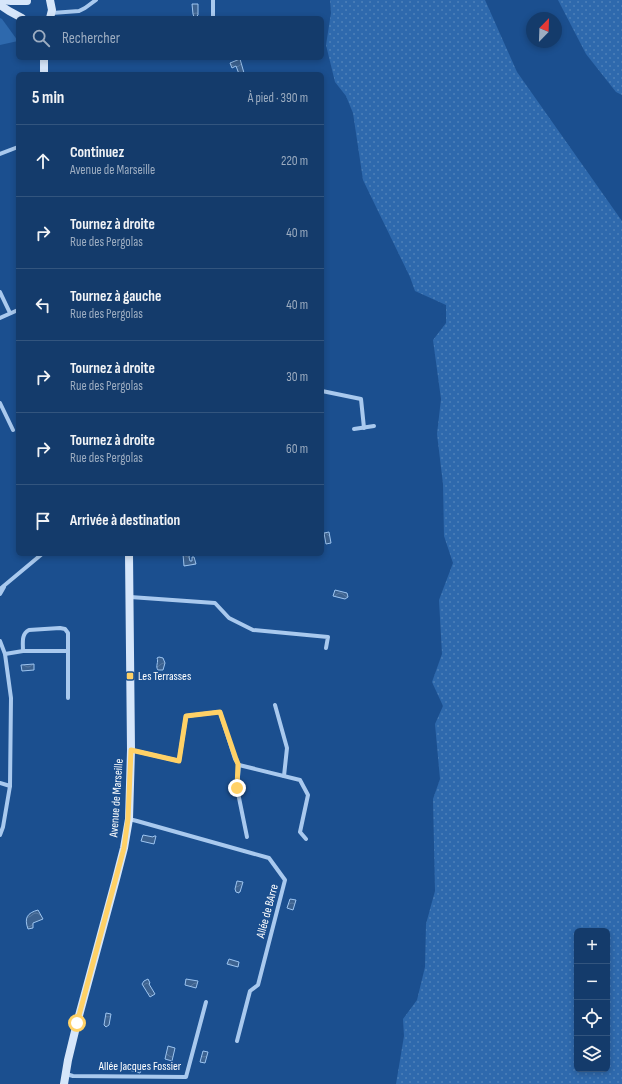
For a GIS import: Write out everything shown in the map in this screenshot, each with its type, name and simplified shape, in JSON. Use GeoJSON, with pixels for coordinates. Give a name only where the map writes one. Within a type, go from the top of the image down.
{"type":"FeatureCollection","features":[{"type":"Feature","properties":{"kind":"street"},"geometry":{"type":"LineString","coordinates":[[1,0],[11,2],[27,0]]}},
{"type":"Feature","properties":{"kind":"street"},"geometry":{"type":"LineString","coordinates":[[23,16],[22,10],[27,0]]}},
{"type":"Feature","properties":{"kind":"street"},"geometry":{"type":"LineString","coordinates":[[50,7],[79,11],[96,0]]}},
{"type":"Feature","properties":{"kind":"street"},"geometry":{"type":"LineString","coordinates":[[213,0],[213,16]]}},
{"type":"Feature","properties":{"kind":"street"},"geometry":{"type":"LineString","coordinates":[[0,5],[19,16]]}},
{"type":"Feature","properties":{"kind":"street"},"geometry":{"type":"LineString","coordinates":[[44,60],[44,72]]}},
{"type":"Feature","properties":{"kind":"street"},"geometry":{"type":"LineString","coordinates":[[0,154],[16,149]]}},
{"type":"Feature","properties":{"kind":"street"},"geometry":{"type":"LineString","coordinates":[[0,292],[10,313]]}},
{"type":"Feature","properties":{"kind":"street"},"geometry":{"type":"LineString","coordinates":[[0,318],[16,311]]}},
{"type":"Feature","properties":{"kind":"street"},"geometry":{"type":"LineString","coordinates":[[324,391],[362,399],[364,428]]}},
{"type":"Feature","properties":{"kind":"street"},"geometry":{"type":"LineString","coordinates":[[0,403],[13,430]]}},
{"type":"Feature","properties":{"kind":"street"},"geometry":{"type":"LineString","coordinates":[[354,430],[374,426]]}},
{"type":"Feature","properties":{"kind":"street"},"geometry":{"type":"LineString","coordinates":[[0,594],[2,588],[40,556]]}},
{"type":"Feature","properties":{"kind":"street","name":"Avenue de Marseille"},"geometry":{"type":"LineString","coordinates":[[64,1084],[77,1023],[124,848],[128,819],[131,750],[129,556]]}},
{"type":"Feature","properties":{"kind":"street"},"geometry":{"type":"LineString","coordinates":[[130,597],[215,603],[229,618],[253,630],[328,636],[326,648]]}},
{"type":"Feature","properties":{"kind":"street"},"geometry":{"type":"LineString","coordinates":[[23,651],[23,636],[25,632],[29,630],[65,629],[68,633],[68,698]]}},
{"type":"Feature","properties":{"kind":"street"},"geometry":{"type":"LineString","coordinates":[[0,641],[5,654],[11,698],[10,786],[3,827],[0,834]]}},
{"type":"Feature","properties":{"kind":"street"},"geometry":{"type":"LineString","coordinates":[[5,654],[23,651],[68,651]]}},
{"type":"Feature","properties":{"kind":"street"},"geometry":{"type":"LineString","coordinates":[[275,705],[287,748],[284,776]]}},
{"type":"Feature","properties":{"kind":"street"},"geometry":{"type":"LineString","coordinates":[[131,750],[179,761],[186,716],[220,712],[238,764],[237,788],[247,837]]}},
{"type":"Feature","properties":{"kind":"street"},"geometry":{"type":"LineString","coordinates":[[238,764],[300,780],[308,795],[300,832],[306,839]]}},
{"type":"Feature","properties":{"kind":"street"},"geometry":{"type":"LineString","coordinates":[[0,783],[10,786]]}},
{"type":"Feature","properties":{"kind":"street","name":"Allée de BArre"},"geometry":{"type":"LineString","coordinates":[[128,819],[269,858],[286,880],[258,985],[250,991],[236,1041]]}},
{"type":"Feature","properties":{"kind":"street","name":"Allée Jacques Fossier"},"geometry":{"type":"LineString","coordinates":[[65,1074],[73,1076],[186,1077],[206,1002]]}},
{"type":"Feature","properties":{"kind":"shaded area"},"geometry":{"type":"Polygon","coordinates":[[[330,0],[485,0],[517,72],[622,221],[622,1084],[396,1084],[404,1036],[403,1019],[417,1000],[425,967],[426,924],[435,891],[433,799],[440,779],[435,724],[443,706],[432,682],[442,654],[439,600],[453,563],[444,536],[443,484],[437,434],[441,399],[433,340],[446,323],[446,305],[415,291],[410,277],[363,180],[353,113],[346,96],[335,82],[326,45],[331,13],[330,0]]]}},
{"type":"Feature","properties":{"kind":"shaded area"},"geometry":{"type":"Polygon","coordinates":[[[558,0],[622,0],[622,95],[616,92],[586,54],[558,0]]]}},
{"type":"Feature","properties":{"kind":"shaded area"},"geometry":{"type":"Polygon","coordinates":[[[0,18],[16,38],[16,41],[0,45],[0,18]]]}},
{"type":"Feature","properties":{"kind":"water"},"geometry":{"type":"Polygon","coordinates":[[[192,4],[198,4],[198,15],[194,16],[192,4]]]}},
{"type":"Feature","properties":{"kind":"water"},"geometry":{"type":"Polygon","coordinates":[[[240,60],[244,72],[238,72],[236,66],[232,68],[230,63],[240,60]]]}},
{"type":"Feature","properties":{"kind":"water"},"geometry":{"type":"Polygon","coordinates":[[[329,532],[331,543],[326,544],[324,533],[329,532]]]}},
{"type":"Feature","properties":{"kind":"water"},"geometry":{"type":"Polygon","coordinates":[[[183,556],[189,556],[190,561],[192,561],[192,557],[194,557],[196,564],[184,566],[183,556]]]}},
{"type":"Feature","properties":{"kind":"water"},"geometry":{"type":"Polygon","coordinates":[[[335,590],[347,593],[348,597],[345,599],[333,596],[335,590]]]}},
{"type":"Feature","properties":{"kind":"water"},"geometry":{"type":"Polygon","coordinates":[[[157,658],[163,658],[165,663],[163,670],[158,670],[157,668],[157,658]]]}},
{"type":"Feature","properties":{"kind":"water"},"geometry":{"type":"Polygon","coordinates":[[[34,664],[34,670],[22,671],[21,665],[34,664]]]}},
{"type":"Feature","properties":{"kind":"water"},"geometry":{"type":"Polygon","coordinates":[[[143,835],[153,837],[156,836],[154,844],[141,841],[143,835]]]}},
{"type":"Feature","properties":{"kind":"water"},"geometry":{"type":"Polygon","coordinates":[[[237,881],[243,882],[239,893],[236,892],[235,889],[237,881]]]}},
{"type":"Feature","properties":{"kind":"water"},"geometry":{"type":"Polygon","coordinates":[[[290,899],[296,900],[293,910],[287,908],[290,899]]]}},
{"type":"Feature","properties":{"kind":"water"},"geometry":{"type":"Polygon","coordinates":[[[38,910],[43,919],[33,923],[33,928],[28,929],[26,922],[27,916],[38,910]]]}},
{"type":"Feature","properties":{"kind":"water"},"geometry":{"type":"Polygon","coordinates":[[[229,959],[239,962],[238,967],[227,964],[229,959]]]}},
{"type":"Feature","properties":{"kind":"water"},"geometry":{"type":"Polygon","coordinates":[[[148,979],[149,984],[155,994],[150,997],[142,984],[148,979]]]}},
{"type":"Feature","properties":{"kind":"water"},"geometry":{"type":"Polygon","coordinates":[[[186,979],[198,981],[196,988],[185,985],[186,979]]]}},
{"type":"Feature","properties":{"kind":"water"},"geometry":{"type":"Polygon","coordinates":[[[106,1013],[111,1014],[109,1025],[106,1027],[104,1025],[106,1013]]]}},
{"type":"Feature","properties":{"kind":"water"},"geometry":{"type":"Polygon","coordinates":[[[168,1046],[175,1048],[172,1061],[165,1059],[168,1046]]]}},
{"type":"Feature","properties":{"kind":"water"},"geometry":{"type":"Polygon","coordinates":[[[203,1051],[208,1052],[205,1063],[200,1062],[203,1051]]]}},
{"type":"Feature","properties":{"kind":"water"},"geometry":{"type":"Polygon","coordinates":[[[130,1065],[142,1068],[140,1073],[129,1070],[130,1065]]]}},
{"type":"Feature","properties":{"kind":"place","name":"Les Terrasses"},"geometry":{"type":"Point","coordinates":[130,676]}},
{"type":"Feature","properties":{"kind":"route"},"geometry":{"type":"LineString","coordinates":[[77,1023],[124,848],[130,792],[131,750],[179,761],[186,716],[220,712],[238,764],[237,788]]}}]}
